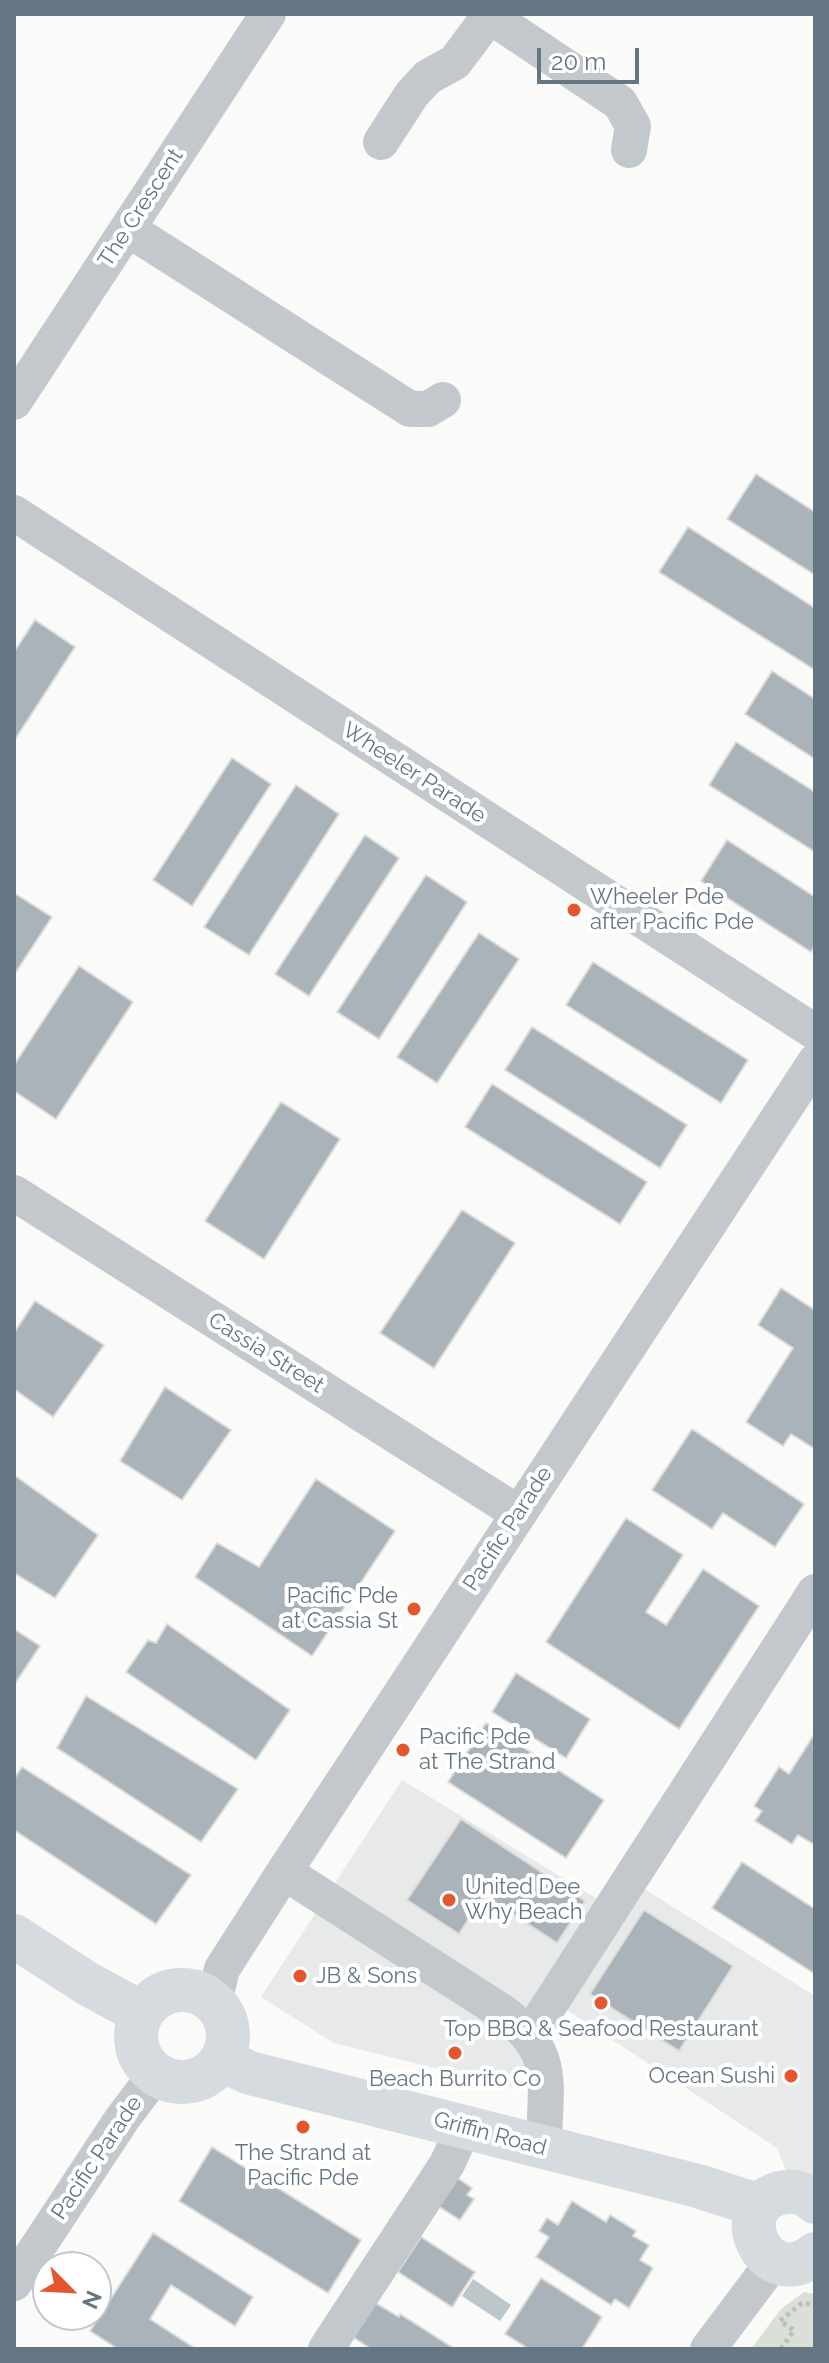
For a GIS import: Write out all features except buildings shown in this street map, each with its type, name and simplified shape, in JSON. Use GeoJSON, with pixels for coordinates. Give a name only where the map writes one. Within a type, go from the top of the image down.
{"type":"FeatureCollection","features":[{"type":"Feature","properties":{"kind":"main road"},"geometry":{"type":"LineString","coordinates":[[14,1936],[88,1984],[142,2013]]}},
{"type":"Feature","properties":{"kind":"main road"},"geometry":{"type":"LineString","coordinates":[[190,1990],[214,2002],[227,2024],[227,2048],[214,2070],[192,2081],[180,2082],[156,2074],[146,2064],[136,2039],[142,2013],[163,1994],[190,1990]]}},
{"type":"Feature","properties":{"kind":"main road","name":"Griffin Road"},"geometry":{"type":"LineString","coordinates":[[221,2060],[250,2073],[698,2186],[760,2206]]}},
{"type":"Feature","properties":{"kind":"main road"},"geometry":{"type":"LineString","coordinates":[[794,2258],[765,2255],[754,2238],[755,2217],[760,2206],[778,2193],[789,2191],[813,2197]]}},
{"type":"Feature","properties":{"kind":"street","name":"The Crescent"},"geometry":{"type":"LineString","coordinates":[[14,402],[268,14]]}},
{"type":"Feature","properties":{"kind":"street"},"geometry":{"type":"LineString","coordinates":[[381,142],[412,94],[428,77],[455,62],[488,15],[620,103],[633,126],[629,150]]}},
{"type":"Feature","properties":{"kind":"street"},"geometry":{"type":"LineString","coordinates":[[128,229],[410,409],[428,409],[443,400]]}},
{"type":"Feature","properties":{"kind":"street","name":"Wheeler Parade"},"geometry":{"type":"LineString","coordinates":[[14,513],[815,1032]]}},
{"type":"Feature","properties":{"kind":"street","name":"Pacific Parade"},"geometry":{"type":"LineString","coordinates":[[214,2002],[222,1969],[284,1872],[815,1062]]}},
{"type":"Feature","properties":{"kind":"street","name":"Cassia Street"},"geometry":{"type":"LineString","coordinates":[[14,1193],[518,1513]]}},
{"type":"Feature","properties":{"kind":"street"},"geometry":{"type":"LineString","coordinates":[[530,2035],[815,1592]]}},
{"type":"Feature","properties":{"kind":"street"},"geometry":{"type":"LineString","coordinates":[[284,1872],[526,2030],[540,2050],[546,2072],[544,2149]]}},
{"type":"Feature","properties":{"kind":"street","name":"Pacific Parade"},"geometry":{"type":"LineString","coordinates":[[14,2283],[122,2119],[156,2074]]}},
{"type":"Feature","properties":{"kind":"street"},"geometry":{"type":"LineString","coordinates":[[326,2349],[447,2164],[464,2127]]}},
{"type":"Feature","properties":{"kind":"street"},"geometry":{"type":"LineString","coordinates":[[708,2349],[794,2258]]}},
{"type":"Feature","properties":{"kind":"path"},"geometry":{"type":"LineString","coordinates":[[781,2349],[794,2330],[780,2321],[802,2303],[815,2305]]}},
{"type":"Feature","properties":{"kind":"shaded area"},"geometry":{"type":"Polygon","coordinates":[[[402,1780],[604,1903],[638,1885],[815,1996],[815,2195],[789,2178],[777,2148],[564,2008],[511,2087],[334,2043],[261,1997],[402,1780]]]}},
{"type":"Feature","properties":{"kind":"shaded area"},"geometry":{"type":"Polygon","coordinates":[[[473,2279],[511,2305],[500,2321],[462,2296],[473,2279]]]}},
{"type":"Feature","properties":{"kind":"shaded area"},"geometry":{"type":"Polygon","coordinates":[[[804,2292],[815,2294],[815,2349],[751,2349],[781,2309],[804,2292]]]}},
{"type":"Feature","properties":{"kind":"place","name":"Wheeler Pde after Pacific Pde"},"geometry":{"type":"Point","coordinates":[574,910]}},
{"type":"Feature","properties":{"kind":"place","name":"Pacific Pde at Cassia St"},"geometry":{"type":"Point","coordinates":[414,1609]}},
{"type":"Feature","properties":{"kind":"place","name":"Pacific Pde at The Strand"},"geometry":{"type":"Point","coordinates":[403,1750]}},
{"type":"Feature","properties":{"kind":"place","name":"United Dee Why Beach"},"geometry":{"type":"Point","coordinates":[449,1900]}},
{"type":"Feature","properties":{"kind":"place","name":"JB & Sons"},"geometry":{"type":"Point","coordinates":[300,1976]}},
{"type":"Feature","properties":{"kind":"place","name":"Top BBQ & Seafood Restaurant"},"geometry":{"type":"Point","coordinates":[601,2003]}},
{"type":"Feature","properties":{"kind":"place","name":"Beach Burrito Co"},"geometry":{"type":"Point","coordinates":[455,2053]}},
{"type":"Feature","properties":{"kind":"place","name":"Ocean Sushi"},"geometry":{"type":"Point","coordinates":[791,2076]}},
{"type":"Feature","properties":{"kind":"place","name":"The Strand at Pacific Pde"},"geometry":{"type":"Point","coordinates":[303,2127]}}]}
